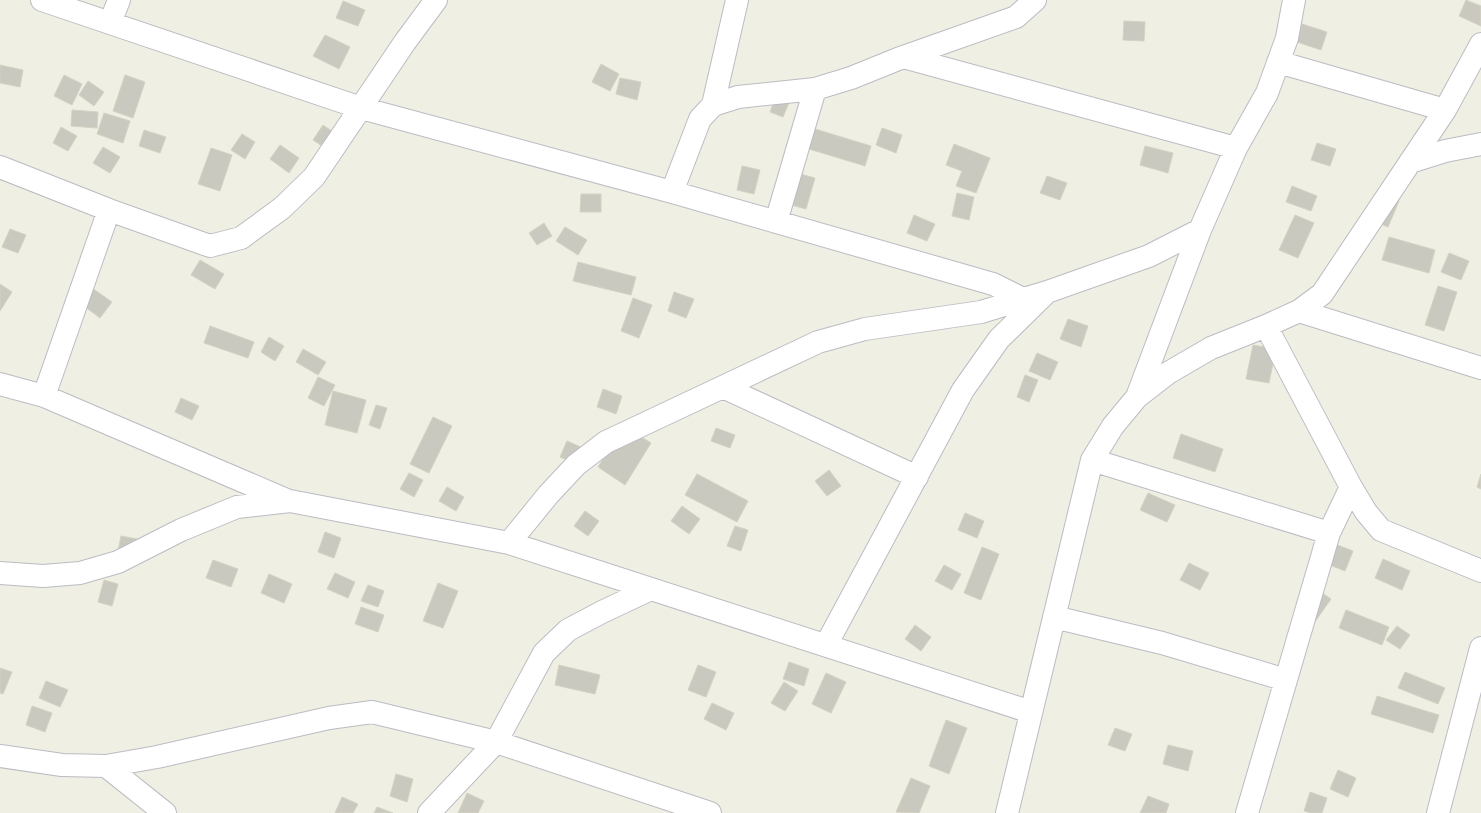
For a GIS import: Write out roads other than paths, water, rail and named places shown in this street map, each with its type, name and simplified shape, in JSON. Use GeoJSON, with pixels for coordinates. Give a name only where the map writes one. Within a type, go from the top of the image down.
{"type":"FeatureCollection","features":[{"type":"Feature","properties":{"kind":"street"},"geometry":{"type":"LineString","coordinates":[[42,0],[360,108],[672,192],[993,284],[1023,299]]}},
{"type":"Feature","properties":{"kind":"street"},"geometry":{"type":"LineString","coordinates":[[110,23],[119,0]]}},
{"type":"Feature","properties":{"kind":"street"},"geometry":{"type":"LineString","coordinates":[[0,167],[109,210],[210,246],[241,238],[282,208],[314,177],[405,42],[436,0]]}},
{"type":"Feature","properties":{"kind":"street"},"geometry":{"type":"LineString","coordinates":[[714,105],[737,0]]}},
{"type":"Feature","properties":{"kind":"street"},"geometry":{"type":"LineString","coordinates":[[672,192],[700,119],[714,105],[738,97],[815,89],[850,78],[903,57],[1016,17],[1035,0]]}},
{"type":"Feature","properties":{"kind":"street"},"geometry":{"type":"LineString","coordinates":[[1137,396],[1200,230],[1236,148],[1267,94],[1287,38],[1294,0]]}},
{"type":"Feature","properties":{"kind":"street"},"geometry":{"type":"LineString","coordinates":[[1007,813],[1092,460],[1113,426],[1137,396],[1168,373],[1210,348],[1299,311],[1322,294],[1445,110],[1481,44]]}},
{"type":"Feature","properties":{"kind":"street"},"geometry":{"type":"LineString","coordinates":[[903,57],[1236,148]]}},
{"type":"Feature","properties":{"kind":"street"},"geometry":{"type":"LineString","coordinates":[[1278,62],[1445,110]]}},
{"type":"Feature","properties":{"kind":"street"},"geometry":{"type":"LineString","coordinates":[[776,222],[815,89]]}},
{"type":"Feature","properties":{"kind":"street"},"geometry":{"type":"LineString","coordinates":[[1410,162],[1445,151],[1481,144]]}},
{"type":"Feature","properties":{"kind":"street"},"geometry":{"type":"LineString","coordinates":[[44,396],[109,210]]}},
{"type":"Feature","properties":{"kind":"street"},"geometry":{"type":"LineString","coordinates":[[509,543],[548,495],[576,465],[606,442],[818,342],[865,329],[981,312],[1047,292],[1149,256],[1200,230]]}},
{"type":"Feature","properties":{"kind":"street"},"geometry":{"type":"LineString","coordinates":[[826,645],[963,390],[999,339],[1047,292]]}},
{"type":"Feature","properties":{"kind":"street"},"geometry":{"type":"LineString","coordinates":[[1299,311],[1481,368]]}},
{"type":"Feature","properties":{"kind":"street"},"geometry":{"type":"LineString","coordinates":[[1266,326],[1351,487],[1366,512],[1381,530],[1481,570]]}},
{"type":"Feature","properties":{"kind":"street"},"geometry":{"type":"LineString","coordinates":[[0,384],[44,396],[290,501],[509,543],[1031,712]]}},
{"type":"Feature","properties":{"kind":"street"},"geometry":{"type":"LineString","coordinates":[[723,387],[916,477]]}},
{"type":"Feature","properties":{"kind":"street"},"geometry":{"type":"LineString","coordinates":[[1092,460],[1329,533]]}},
{"type":"Feature","properties":{"kind":"street"},"geometry":{"type":"LineString","coordinates":[[1247,813],[1329,533],[1351,487]]}},
{"type":"Feature","properties":{"kind":"street"},"geometry":{"type":"LineString","coordinates":[[0,573],[43,576],[80,573],[118,562],[181,530],[237,507],[290,501]]}},
{"type":"Feature","properties":{"kind":"street"},"geometry":{"type":"LineString","coordinates":[[429,813],[496,742],[544,653],[568,630],[651,589]]}},
{"type":"Feature","properties":{"kind":"street"},"geometry":{"type":"LineString","coordinates":[[1054,617],[1162,643],[1286,680]]}},
{"type":"Feature","properties":{"kind":"street"},"geometry":{"type":"LineString","coordinates":[[1438,813],[1481,648]]}},
{"type":"Feature","properties":{"kind":"street"},"geometry":{"type":"LineString","coordinates":[[0,756],[62,765],[106,766],[157,757],[231,740],[284,730],[329,718],[372,712],[496,742],[710,813]]}},
{"type":"Feature","properties":{"kind":"street"},"geometry":{"type":"LineString","coordinates":[[106,766],[165,813]]}}]}
